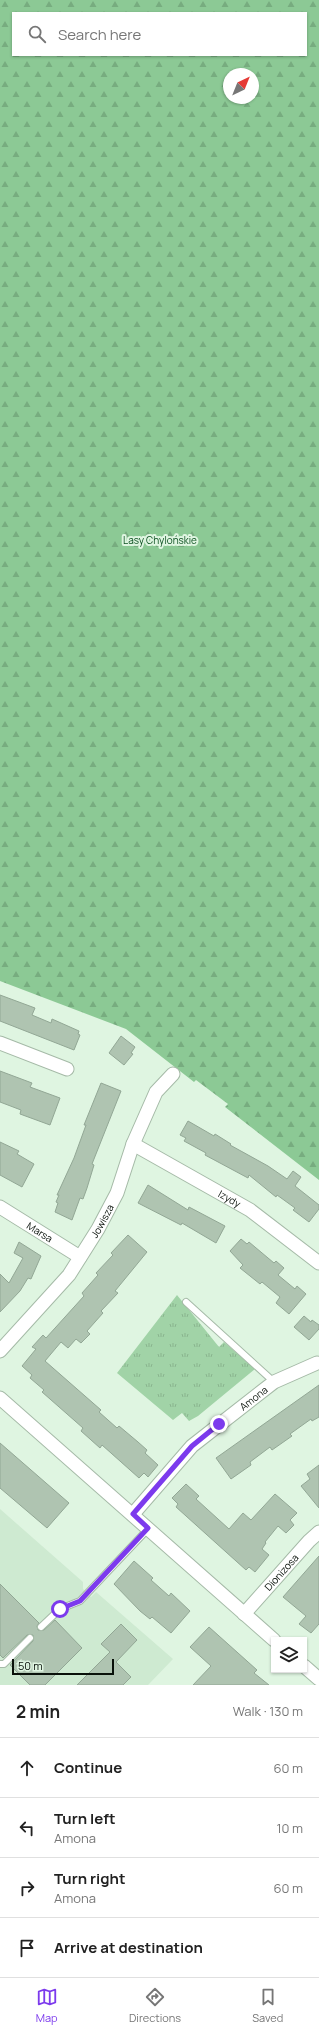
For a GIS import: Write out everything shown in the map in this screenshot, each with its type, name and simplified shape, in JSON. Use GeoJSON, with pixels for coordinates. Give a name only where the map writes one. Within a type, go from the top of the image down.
{"type":"FeatureCollection","features":[{"type":"Feature","properties":{"kind":"street"},"geometry":{"type":"LineString","coordinates":[[0,1043],[67,1069]]}},
{"type":"Feature","properties":{"kind":"street","name":"Jowisza"},"geometry":{"type":"LineString","coordinates":[[0,1351],[69,1275],[110,1209],[133,1144],[156,1092],[173,1074]]}},
{"type":"Feature","properties":{"kind":"street","name":"Izydy"},"geometry":{"type":"LineString","coordinates":[[133,1144],[250,1210],[319,1263]]}},
{"type":"Feature","properties":{"kind":"street","name":"Marsa"},"geometry":{"type":"LineString","coordinates":[[0,1207],[80,1257]]}},
{"type":"Feature","properties":{"kind":"street","name":"Amona"},"geometry":{"type":"LineString","coordinates":[[133,1514],[192,1446],[274,1382],[317,1363]]}},
{"type":"Feature","properties":{"kind":"street"},"geometry":{"type":"LineString","coordinates":[[0,1398],[271,1637]]}},
{"type":"Feature","properties":{"kind":"street","name":"Dionizosa"},"geometry":{"type":"LineString","coordinates":[[244,1614],[309,1540],[319,1532]]}},
{"type":"Feature","properties":{"kind":"street"},"geometry":{"type":"LineString","coordinates":[[307,1669],[319,1679]]}},
{"type":"Feature","properties":{"kind":"lane"},"geometry":{"type":"LineString","coordinates":[[186,1302],[274,1382]]}},
{"type":"Feature","properties":{"kind":"lane"},"geometry":{"type":"LineString","coordinates":[[41,1627],[60,1609],[80,1601],[148,1528]]}},
{"type":"Feature","properties":{"kind":"lane"},"geometry":{"type":"LineString","coordinates":[[0,1664],[4,1664],[30,1638]]}},
{"type":"Feature","properties":{"kind":"shaded area"},"geometry":{"type":"Polygon","coordinates":[[[0,1509],[83,1582],[83,1589],[91,1597],[96,1592],[173,1659],[148,1685],[0,1685],[0,1509]]]}},
{"type":"Feature","properties":{"kind":"green space","name":"Lasy Chylońskie"},"geometry":{"type":"Polygon","coordinates":[[[0,0],[319,0],[319,1180],[225,1107],[228,1104],[196,1080],[194,1082],[126,1029],[0,981],[0,0]]]}},
{"type":"Feature","properties":{"kind":"green space"},"geometry":{"type":"Polygon","coordinates":[[[177,1295],[219,1347],[224,1342],[255,1369],[198,1416],[189,1421],[182,1413],[173,1420],[117,1373],[177,1295]]]}},
{"type":"Feature","properties":{"kind":"building"},"geometry":{"type":"Polygon","coordinates":[[[0,995],[35,1008],[32,1015],[51,1023],[52,1019],[79,1031],[78,1034],[80,1035],[74,1050],[0,1021],[0,995]]]}},
{"type":"Feature","properties":{"kind":"building"},"geometry":{"type":"Polygon","coordinates":[[[121,1036],[135,1047],[131,1053],[133,1054],[124,1065],[109,1053],[121,1036]]]}},
{"type":"Feature","properties":{"kind":"building"},"geometry":{"type":"Polygon","coordinates":[[[0,1071],[32,1083],[30,1087],[60,1098],[50,1125],[20,1114],[21,1110],[0,1102],[0,1071]]]}},
{"type":"Feature","properties":{"kind":"building"},"geometry":{"type":"Polygon","coordinates":[[[101,1083],[121,1091],[92,1164],[94,1165],[83,1199],[80,1198],[72,1220],[55,1212],[58,1203],[56,1202],[59,1195],[57,1195],[74,1158],[86,1125],[84,1125],[101,1083]]]}},
{"type":"Feature","properties":{"kind":"building"},"geometry":{"type":"Polygon","coordinates":[[[188,1121],[214,1136],[215,1134],[231,1144],[230,1145],[268,1166],[287,1179],[293,1171],[301,1177],[295,1186],[319,1205],[319,1209],[309,1222],[293,1210],[295,1208],[277,1195],[276,1197],[249,1175],[248,1178],[205,1155],[206,1153],[184,1141],[186,1138],[180,1135],[188,1121]]]}},
{"type":"Feature","properties":{"kind":"building"},"geometry":{"type":"Polygon","coordinates":[[[0,1142],[19,1151],[17,1154],[34,1164],[22,1187],[0,1175],[0,1142]]]}},
{"type":"Feature","properties":{"kind":"building"},"geometry":{"type":"Polygon","coordinates":[[[148,1185],[188,1210],[189,1207],[225,1226],[216,1243],[182,1223],[181,1225],[138,1203],[148,1185]]]}},
{"type":"Feature","properties":{"kind":"building"},"geometry":{"type":"Polygon","coordinates":[[[128,1235],[147,1252],[115,1291],[118,1293],[101,1311],[103,1313],[87,1331],[90,1334],[81,1343],[76,1339],[68,1348],[61,1342],[45,1361],[101,1410],[99,1412],[117,1428],[119,1426],[147,1450],[145,1453],[158,1465],[148,1477],[144,1473],[139,1478],[102,1445],[100,1448],[81,1431],[83,1428],[42,1392],[44,1390],[30,1378],[32,1375],[22,1366],[36,1349],[32,1347],[43,1335],[46,1338],[84,1296],[82,1293],[98,1275],[96,1273],[113,1255],[111,1253],[128,1235]]]}},
{"type":"Feature","properties":{"kind":"building"},"geometry":{"type":"Polygon","coordinates":[[[241,1239],[247,1244],[249,1242],[274,1263],[276,1261],[284,1268],[278,1275],[295,1289],[297,1286],[306,1294],[289,1314],[276,1303],[280,1297],[262,1282],[260,1284],[240,1268],[243,1265],[230,1251],[241,1239]]]}},
{"type":"Feature","properties":{"kind":"building"},"geometry":{"type":"Polygon","coordinates":[[[19,1242],[41,1256],[31,1279],[28,1278],[20,1291],[0,1312],[0,1274],[9,1283],[23,1258],[14,1253],[19,1242]]]}},
{"type":"Feature","properties":{"kind":"building"},"geometry":{"type":"Polygon","coordinates":[[[304,1316],[311,1322],[312,1320],[319,1325],[319,1329],[309,1340],[294,1327],[304,1316]]]}},
{"type":"Feature","properties":{"kind":"building"},"geometry":{"type":"Polygon","coordinates":[[[319,1385],[319,1417],[312,1421],[311,1419],[290,1434],[292,1436],[272,1450],[270,1447],[250,1462],[251,1465],[231,1479],[216,1458],[319,1385]]]}},
{"type":"Feature","properties":{"kind":"building"},"geometry":{"type":"Polygon","coordinates":[[[0,1443],[69,1503],[47,1528],[0,1488],[0,1443]]]}},
{"type":"Feature","properties":{"kind":"building"},"geometry":{"type":"Polygon","coordinates":[[[319,1465],[319,1508],[301,1486],[310,1479],[307,1474],[319,1465]]]}},
{"type":"Feature","properties":{"kind":"building"},"geometry":{"type":"Polygon","coordinates":[[[186,1484],[199,1496],[196,1499],[229,1529],[243,1513],[251,1520],[275,1494],[297,1513],[290,1520],[294,1525],[286,1533],[278,1526],[265,1542],[266,1543],[262,1549],[269,1555],[255,1572],[249,1567],[246,1570],[176,1507],[178,1504],[172,1498],[186,1484]]]}},
{"type":"Feature","properties":{"kind":"building"},"geometry":{"type":"Polygon","coordinates":[[[319,1556],[319,1624],[311,1633],[299,1624],[306,1616],[283,1597],[319,1556]]]}},
{"type":"Feature","properties":{"kind":"building"},"geometry":{"type":"Polygon","coordinates":[[[134,1561],[153,1578],[151,1580],[169,1596],[171,1593],[190,1611],[171,1633],[152,1617],[150,1619],[140,1611],[114,1584],[134,1561]]]}},
{"type":"Feature","properties":{"kind":"building"},"geometry":{"type":"Polygon","coordinates":[[[0,1584],[39,1623],[37,1626],[38,1630],[44,1630],[55,1620],[82,1648],[45,1685],[30,1685],[10,1665],[33,1641],[33,1635],[27,1635],[3,1658],[0,1655],[0,1584]]]}},
{"type":"Feature","properties":{"kind":"building"},"geometry":{"type":"Polygon","coordinates":[[[121,1624],[137,1640],[116,1662],[131,1677],[123,1685],[77,1685],[110,1652],[101,1644],[121,1624]]]}},
{"type":"Feature","properties":{"kind":"building"},"geometry":{"type":"Polygon","coordinates":[[[209,1627],[257,1670],[254,1673],[269,1685],[193,1685],[211,1666],[190,1647],[209,1627]]]}},
{"type":"Feature","properties":{"kind":"route"},"geometry":{"type":"LineString","coordinates":[[60,1609],[80,1601],[148,1528],[133,1514],[192,1446],[219,1424]]}}]}
